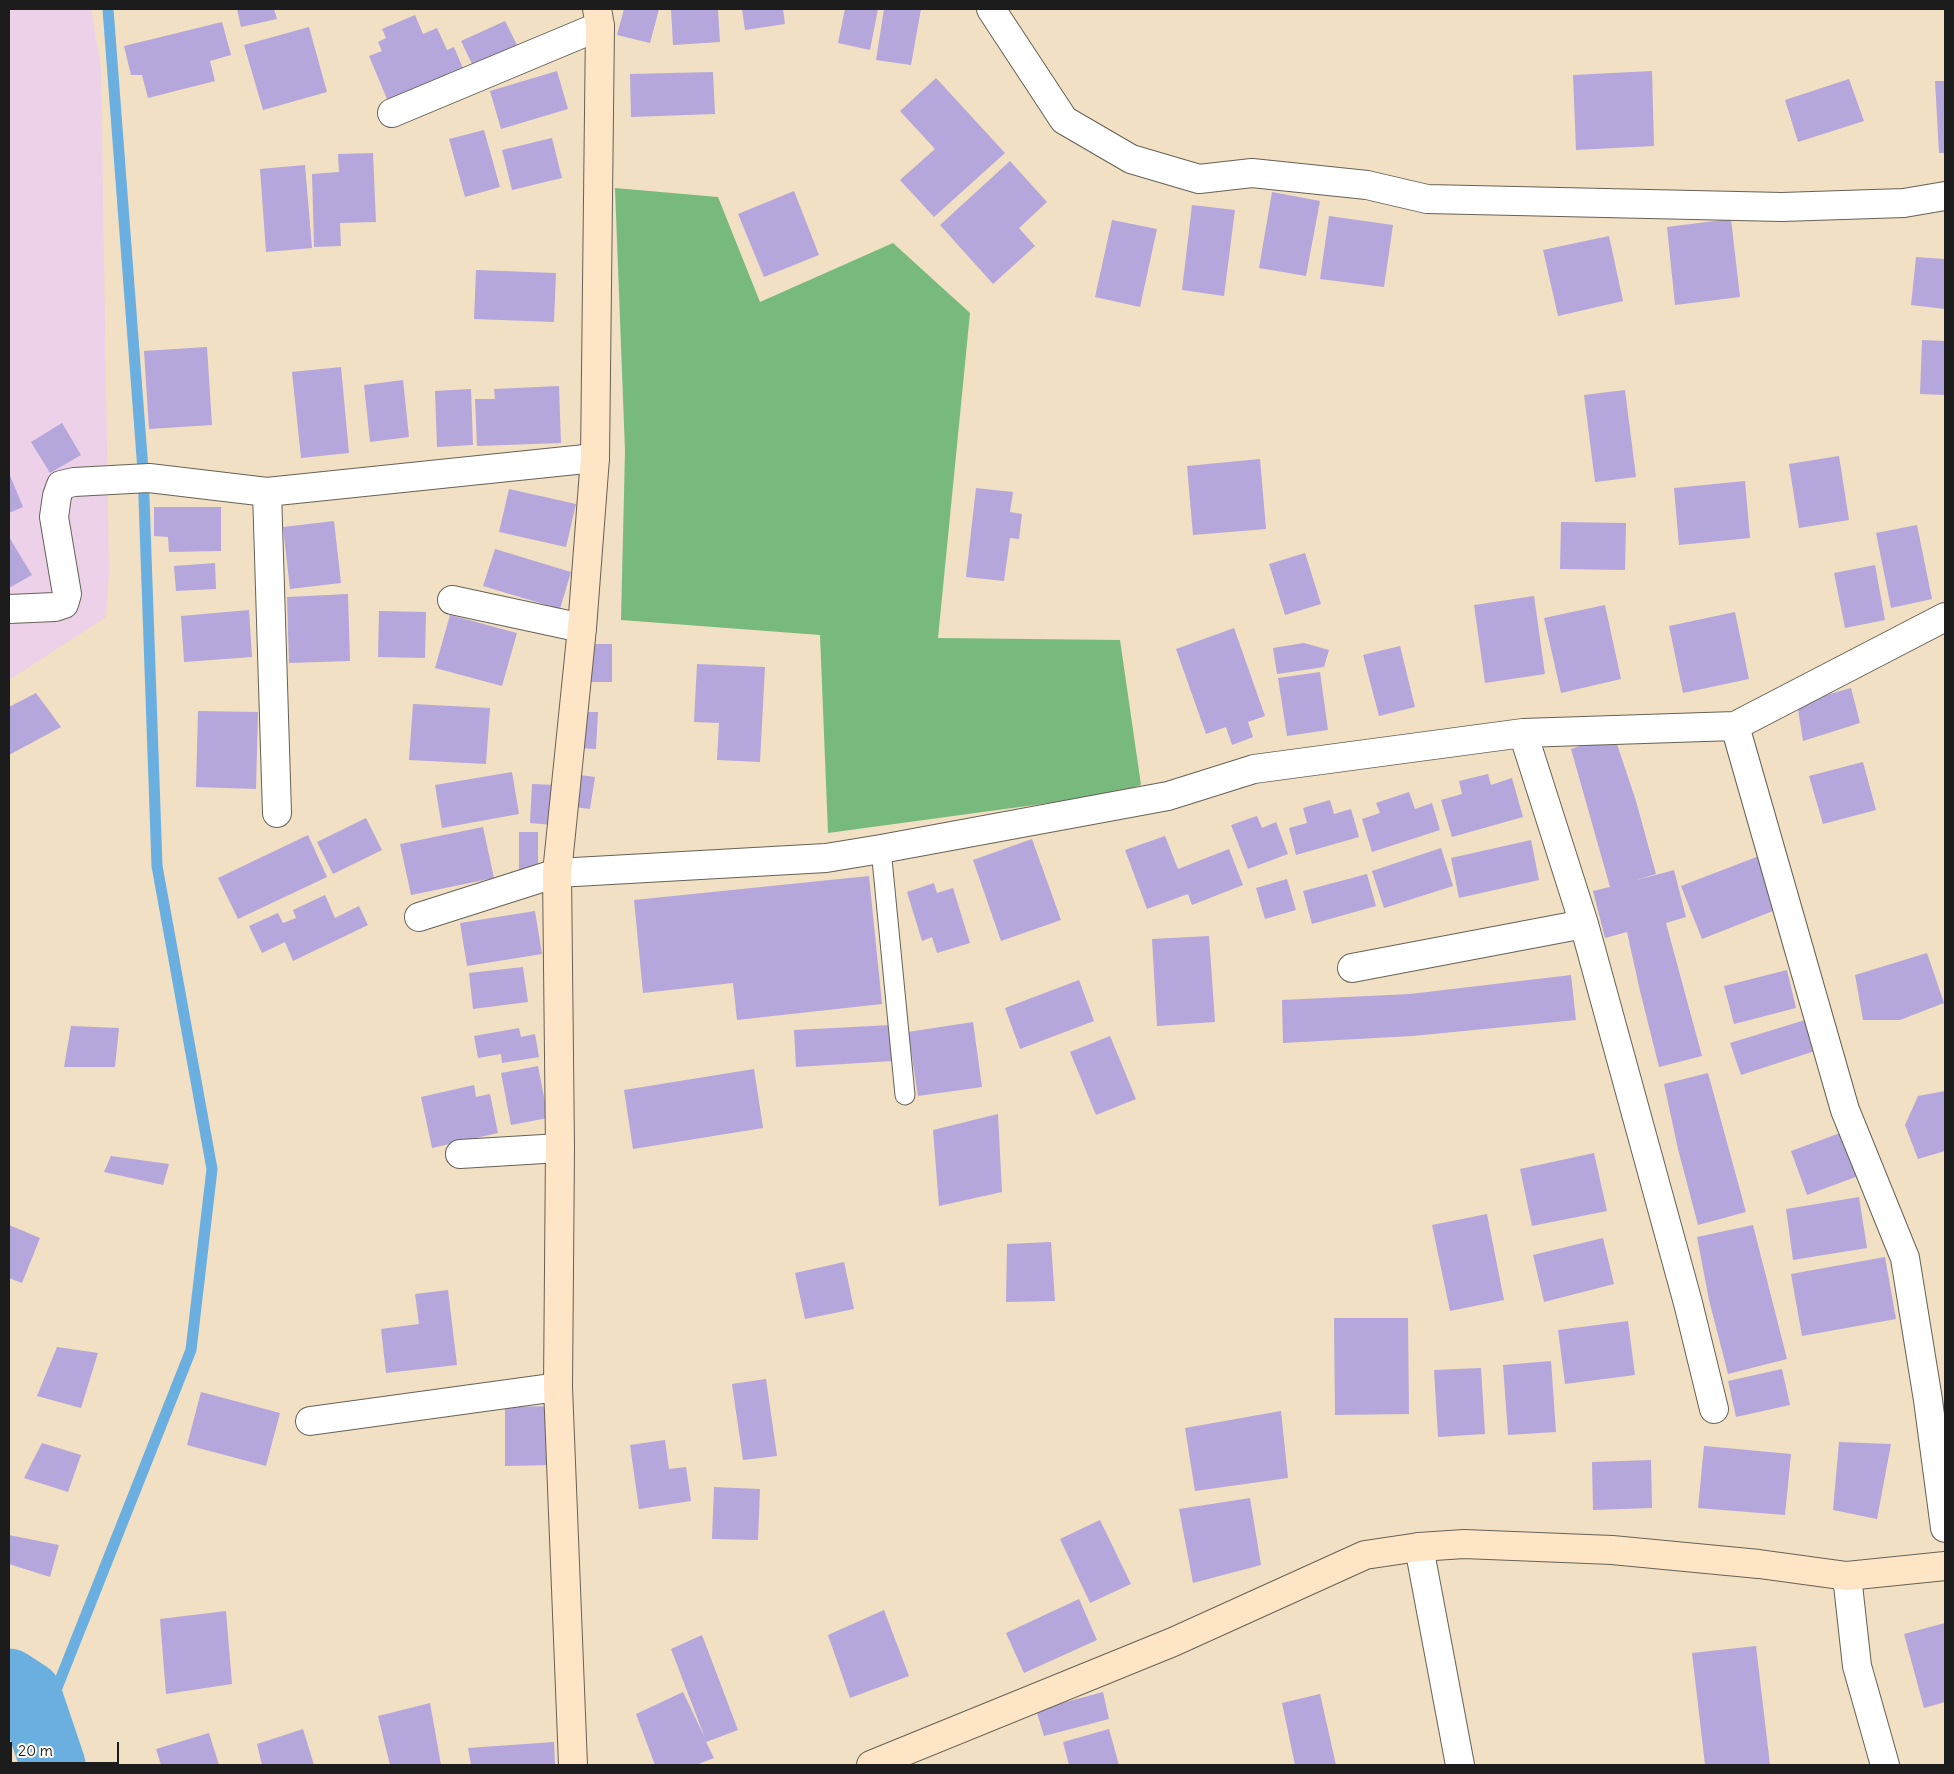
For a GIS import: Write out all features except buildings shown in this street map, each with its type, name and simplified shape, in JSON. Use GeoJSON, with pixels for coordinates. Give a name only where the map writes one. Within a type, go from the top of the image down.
{"type":"FeatureCollection","features":[{"type":"Feature","properties":{"kind":"street"},"geometry":{"type":"LineString","coordinates":[[991,9],[1064,120],[1130,160],[1200,179],[1252,173],[1367,185],[1427,200],[1782,207],[1904,203],[1945,196]]}},
{"type":"Feature","properties":{"kind":"street"},"geometry":{"type":"LineString","coordinates":[[392,113],[598,18],[595,458],[582,628],[557,873],[560,1148],[558,1387],[573,1765]]}},
{"type":"Feature","properties":{"kind":"street"},"geometry":{"type":"LineString","coordinates":[[9,609],[55,607],[64,604],[67,594],[54,517],[57,496],[61,485],[74,482],[149,478],[267,492],[595,458]]}},
{"type":"Feature","properties":{"kind":"street"},"geometry":{"type":"LineString","coordinates":[[267,492],[276,813]]}},
{"type":"Feature","properties":{"kind":"street"},"geometry":{"type":"LineString","coordinates":[[452,600],[582,628]]}},
{"type":"Feature","properties":{"kind":"street"},"geometry":{"type":"LineString","coordinates":[[418,917],[557,873],[826,858],[1168,796],[1254,769],[1523,733],[1735,726],[1945,616]]}},
{"type":"Feature","properties":{"kind":"street"},"geometry":{"type":"LineString","coordinates":[[1735,726],[1845,1110],[1906,1258],[1945,1528]]}},
{"type":"Feature","properties":{"kind":"street"},"geometry":{"type":"LineString","coordinates":[[1523,733],[1584,924],[1688,1303],[1714,1409]]}},
{"type":"Feature","properties":{"kind":"street"},"geometry":{"type":"LineString","coordinates":[[1352,968],[1584,924]]}},
{"type":"Feature","properties":{"kind":"street"},"geometry":{"type":"LineString","coordinates":[[460,1154],[560,1148]]}},
{"type":"Feature","properties":{"kind":"street"},"geometry":{"type":"LineString","coordinates":[[310,1421],[558,1387]]}},
{"type":"Feature","properties":{"kind":"street"},"geometry":{"type":"LineString","coordinates":[[871,1765],[1173,1642],[1365,1555],[1419,1547],[1464,1544],[1612,1550],[1759,1564],[1846,1576],[1945,1566]]}},
{"type":"Feature","properties":{"kind":"street"},"geometry":{"type":"LineString","coordinates":[[1419,1547],[1460,1765]]}},
{"type":"Feature","properties":{"kind":"street"},"geometry":{"type":"LineString","coordinates":[[1846,1576],[1857,1666],[1885,1765]]}},
{"type":"Feature","properties":{"kind":"lane"},"geometry":{"type":"LineString","coordinates":[[881,849],[905,1095]]}},
{"type":"Feature","properties":{"kind":"shaded area"},"geometry":{"type":"Polygon","coordinates":[[[9,9],[91,9],[101,67],[109,572],[106,617],[9,680],[9,9]]]}},
{"type":"Feature","properties":{"kind":"green space"},"geometry":{"type":"Polygon","coordinates":[[[615,188],[718,197],[760,302],[893,243],[970,313],[938,638],[1120,640],[1141,785],[1108,795],[828,833],[820,635],[621,620],[625,451],[615,188]]]}},
{"type":"Feature","properties":{"kind":"waterway"},"geometry":{"type":"LineString","coordinates":[[41,1728],[191,1350],[212,1169],[157,866],[143,470],[108,9]]}},
{"type":"Feature","properties":{"kind":"waterway"},"geometry":{"type":"LineString","coordinates":[[9,1681],[29,1694],[53,1765]]}}]}
